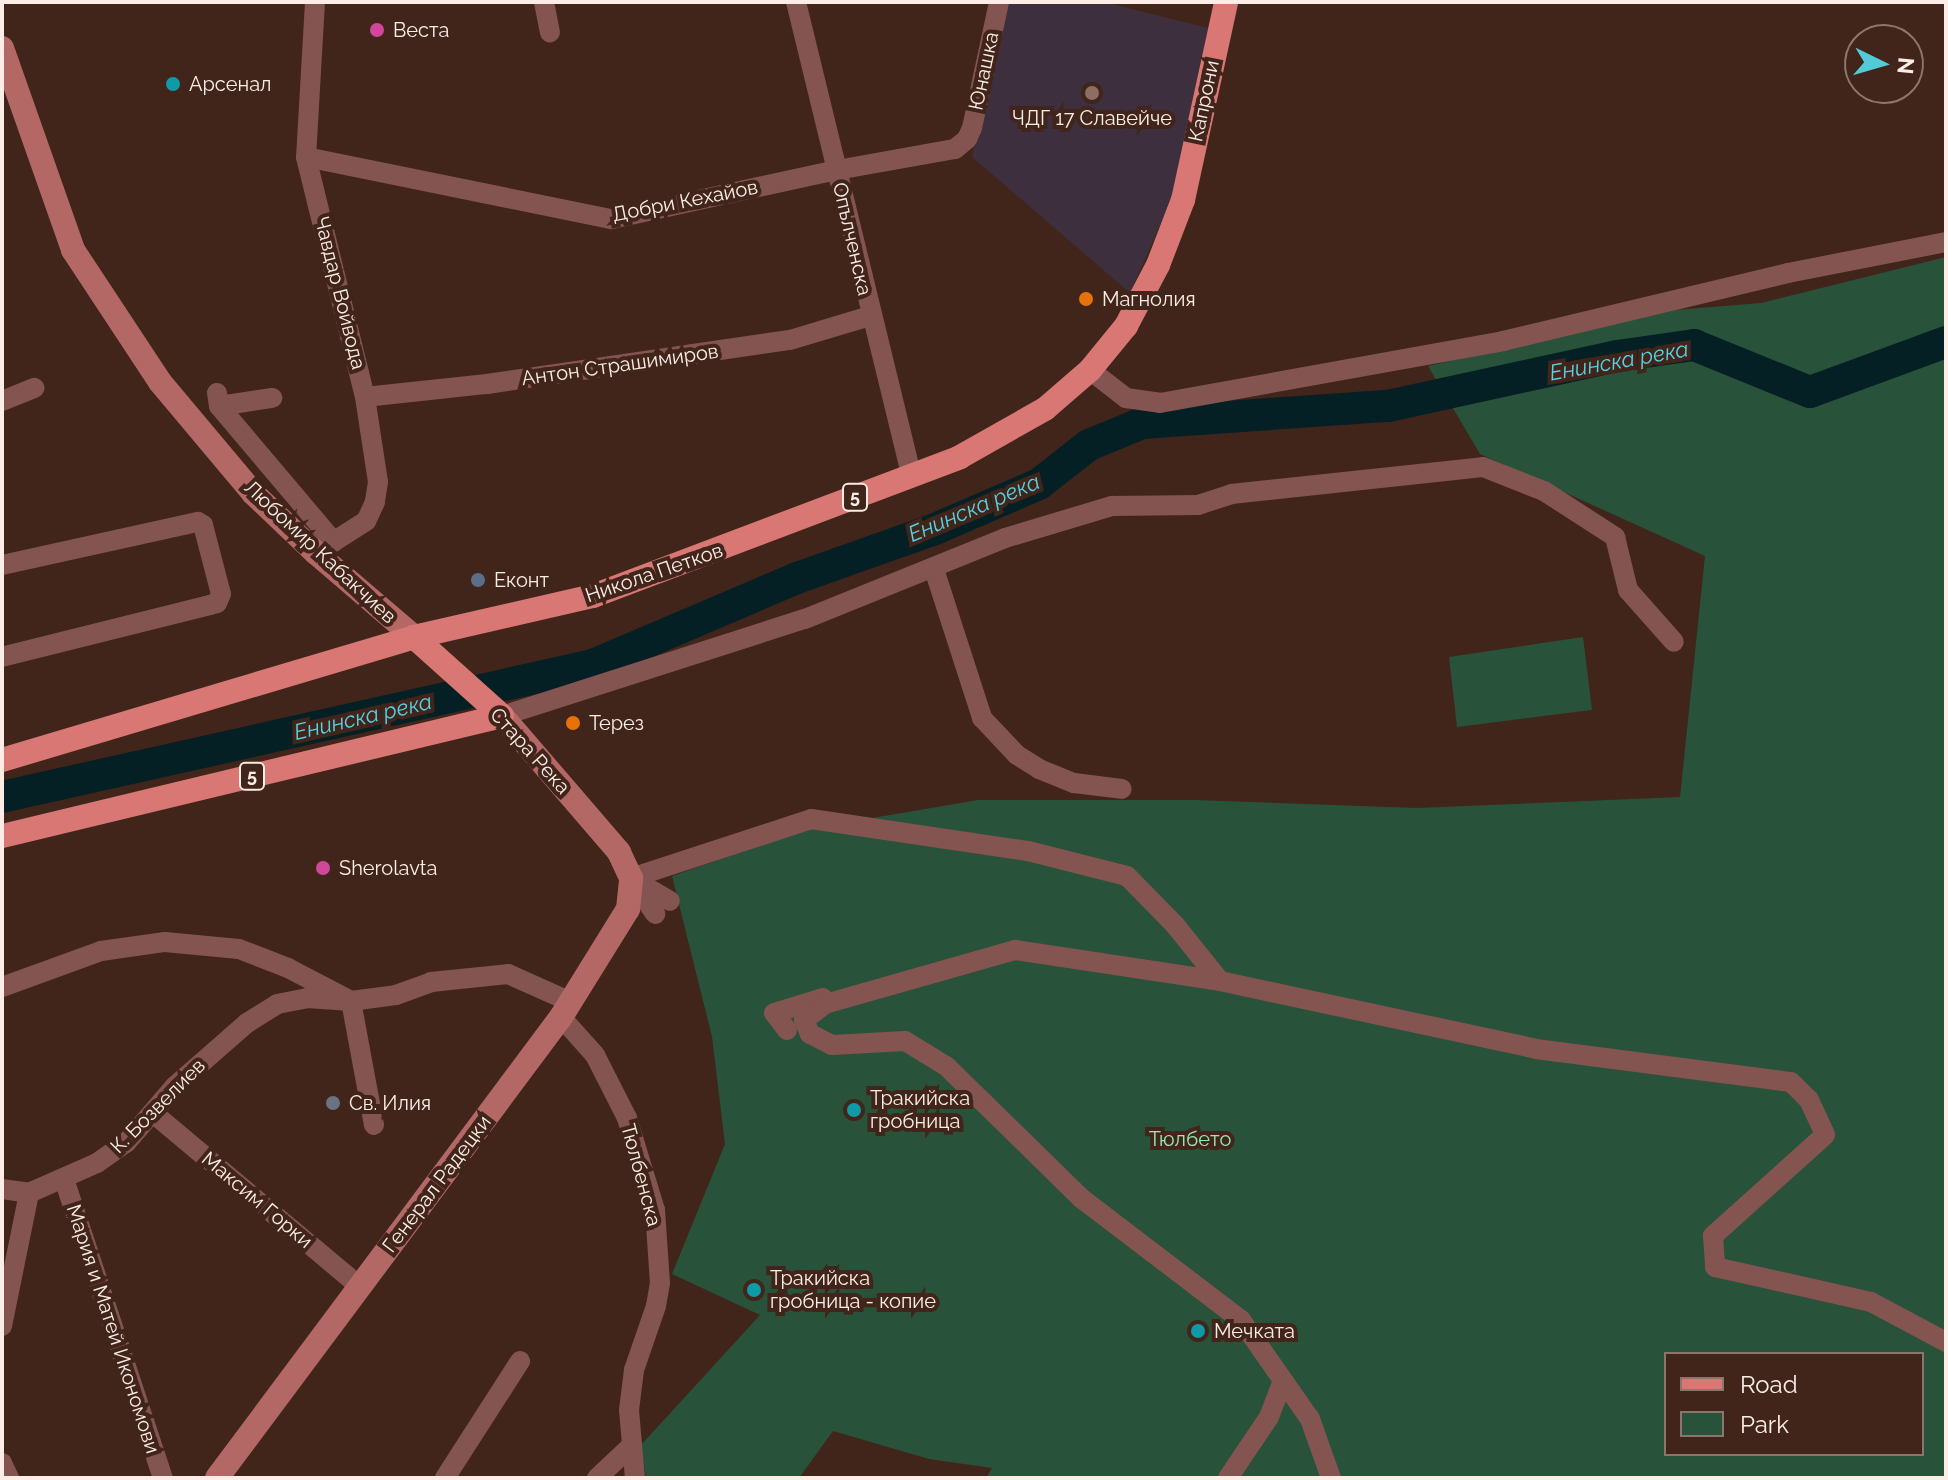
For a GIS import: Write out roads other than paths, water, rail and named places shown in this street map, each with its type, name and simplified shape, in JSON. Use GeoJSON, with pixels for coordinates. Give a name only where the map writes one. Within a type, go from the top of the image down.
{"type":"FeatureCollection","features":[{"type":"Feature","properties":{"kind":"main road","name":"Капрони"},"geometry":{"type":"LineString","coordinates":[[1183,200],[1226,2]]}},
{"type":"Feature","properties":{"kind":"main road","name":"Никола Петков"},"geometry":{"type":"LineString","coordinates":[[2,760],[414,637],[593,596],[960,457],[1045,409],[1090,370],[1126,326],[1158,265],[1183,200]]}},
{"type":"Feature","properties":{"kind":"main road","name":"Стара Река"},"geometry":{"type":"LineString","coordinates":[[414,637],[440,657],[495,710]]}},
{"type":"Feature","properties":{"kind":"main road","name":"5"},"geometry":{"type":"LineString","coordinates":[[2,836],[495,710]]}},
{"type":"Feature","properties":{"kind":"street"},"geometry":{"type":"LineString","coordinates":[[544,2],[550,32]]}},
{"type":"Feature","properties":{"kind":"street","name":"Опълченска"},"geometry":{"type":"LineString","coordinates":[[796,2],[911,475]]}},
{"type":"Feature","properties":{"kind":"street","name":"Юнашка"},"geometry":{"type":"LineString","coordinates":[[967,139],[999,2]]}},
{"type":"Feature","properties":{"kind":"street","name":"Чавдар Войвода"},"geometry":{"type":"LineString","coordinates":[[316,3],[306,157],[365,397],[378,482],[375,502],[366,521],[325,548]]}},
{"type":"Feature","properties":{"kind":"street","name":"Любомир Кабакчиев"},"geometry":{"type":"LineString","coordinates":[[2,48],[73,250],[160,382],[253,493],[325,548],[414,637]]}},
{"type":"Feature","properties":{"kind":"street","name":"Добри Кехайов"},"geometry":{"type":"LineString","coordinates":[[306,157],[612,219],[837,170],[955,149],[967,139]]}},
{"type":"Feature","properties":{"kind":"street"},"geometry":{"type":"LineString","coordinates":[[1090,370],[1126,398],[1160,403],[1503,341],[1788,273],[1946,242]]}},
{"type":"Feature","properties":{"kind":"street","name":"Антон Страшимиров"},"geometry":{"type":"LineString","coordinates":[[365,397],[487,384],[790,340],[870,316]]}},
{"type":"Feature","properties":{"kind":"street"},"geometry":{"type":"LineString","coordinates":[[2,401],[34,388]]}},
{"type":"Feature","properties":{"kind":"street"},"geometry":{"type":"LineString","coordinates":[[272,398],[218,400],[325,548]]}},
{"type":"Feature","properties":{"kind":"street"},"geometry":{"type":"LineString","coordinates":[[495,710],[805,619],[1005,538],[1112,506],[1198,505],[1231,494],[1483,467],[1544,491],[1615,537],[1628,590],[1674,642]]}},
{"type":"Feature","properties":{"kind":"street"},"geometry":{"type":"LineString","coordinates":[[2,565],[198,522],[203,525],[221,594],[217,603],[2,657]]}},
{"type":"Feature","properties":{"kind":"street"},"geometry":{"type":"LineString","coordinates":[[934,569],[982,718],[1017,755],[1039,769],[1074,783],[1122,789]]}},
{"type":"Feature","properties":{"kind":"street","name":"Стара Река"},"geometry":{"type":"LineString","coordinates":[[495,710],[619,852],[631,878]]}},
{"type":"Feature","properties":{"kind":"street"},"geometry":{"type":"LineString","coordinates":[[662,907],[631,878],[811,819],[1028,851],[1127,876],[1175,925],[1220,981]]}},
{"type":"Feature","properties":{"kind":"street","name":"Генерал Радецки"},"geometry":{"type":"LineString","coordinates":[[217,1478],[566,1009],[628,909],[631,878]]}},
{"type":"Feature","properties":{"kind":"street"},"geometry":{"type":"LineString","coordinates":[[2,987],[101,951],[165,942],[239,949],[288,968],[351,1001],[374,1125]]}},
{"type":"Feature","properties":{"kind":"street"},"geometry":{"type":"LineString","coordinates":[[1331,1478],[1310,1419],[1241,1320],[1082,1199],[946,1066],[905,1041],[832,1045],[810,1034],[804,1020],[825,1004],[1015,950],[1220,981],[1536,1049],[1791,1082],[1809,1100],[1825,1135],[1713,1236],[1715,1267],[1871,1302],[1946,1342]]}},
{"type":"Feature","properties":{"kind":"street","name":"К. Бозвелиев"},"geometry":{"type":"LineString","coordinates":[[29,1193],[97,1163],[126,1143],[175,1086],[247,1023],[277,1004],[307,998],[351,1001],[396,995],[431,982],[508,974],[566,1009]]}},
{"type":"Feature","properties":{"kind":"street"},"geometry":{"type":"LineString","coordinates":[[787,1030],[774,1013],[836,994],[878,990]]}},
{"type":"Feature","properties":{"kind":"street","name":"Тюлбенска"},"geometry":{"type":"LineString","coordinates":[[566,1009],[595,1055],[627,1118],[655,1210],[660,1283],[656,1306],[634,1370],[629,1410],[635,1478]]}},
{"type":"Feature","properties":{"kind":"street","name":"Максим Горки"},"geometry":{"type":"LineString","coordinates":[[153,1113],[360,1287]]}},
{"type":"Feature","properties":{"kind":"street","name":"Мария и Матей Икономови"},"geometry":{"type":"LineString","coordinates":[[64,1179],[163,1478]]}},
{"type":"Feature","properties":{"kind":"street"},"geometry":{"type":"LineString","coordinates":[[2,1189],[29,1193],[2,1326]]}},
{"type":"Feature","properties":{"kind":"street"},"geometry":{"type":"LineString","coordinates":[[445,1478],[520,1361]]}},
{"type":"Feature","properties":{"kind":"street"},"geometry":{"type":"LineString","coordinates":[[1228,1478],[1269,1417],[1283,1381]]}},
{"type":"Feature","properties":{"kind":"street"},"geometry":{"type":"LineString","coordinates":[[597,1478],[630,1447]]}},
{"type":"Feature","properties":{"kind":"street"},"geometry":{"type":"LineString","coordinates":[[2,1463],[9,1478]]}},
{"type":"Feature","properties":{"kind":"waterway","name":"Енинска река"},"geometry":{"type":"LineString","coordinates":[[2,797],[593,665],[797,578],[935,529],[1039,484],[1089,445],[1142,423],[1388,406],[1617,356],[1694,345],[1810,392],[1946,342]]}},
{"type":"Feature","properties":{"kind":"place","name":"Веста"},"geometry":{"type":"Point","coordinates":[377,30]}},
{"type":"Feature","properties":{"kind":"place","name":"Арсенал"},"geometry":{"type":"Point","coordinates":[173,84]}},
{"type":"Feature","properties":{"kind":"place","name":"ЧДГ 17 Славейче"},"geometry":{"type":"Point","coordinates":[1092,93]}},
{"type":"Feature","properties":{"kind":"place","name":"Магнолия"},"geometry":{"type":"Point","coordinates":[1086,299]}},
{"type":"Feature","properties":{"kind":"place","name":"Еконт"},"geometry":{"type":"Point","coordinates":[478,580]}},
{"type":"Feature","properties":{"kind":"place","name":"Терез"},"geometry":{"type":"Point","coordinates":[573,723]}},
{"type":"Feature","properties":{"kind":"place","name":"Sherolavta"},"geometry":{"type":"Point","coordinates":[323,868]}},
{"type":"Feature","properties":{"kind":"place","name":"Св. Илия"},"geometry":{"type":"Point","coordinates":[333,1103]}},
{"type":"Feature","properties":{"kind":"place","name":"Тракийска гробница"},"geometry":{"type":"Point","coordinates":[854,1110]}},
{"type":"Feature","properties":{"kind":"place","name":"Тракийска гробница - копие"},"geometry":{"type":"Point","coordinates":[754,1290]}},
{"type":"Feature","properties":{"kind":"place","name":"Мечката"},"geometry":{"type":"Point","coordinates":[1198,1331]}},
{"type":"Feature","properties":{"kind":"park label","name":"Тюлбето"},"geometry":{"type":"Point","coordinates":[1190,1139]}}]}
